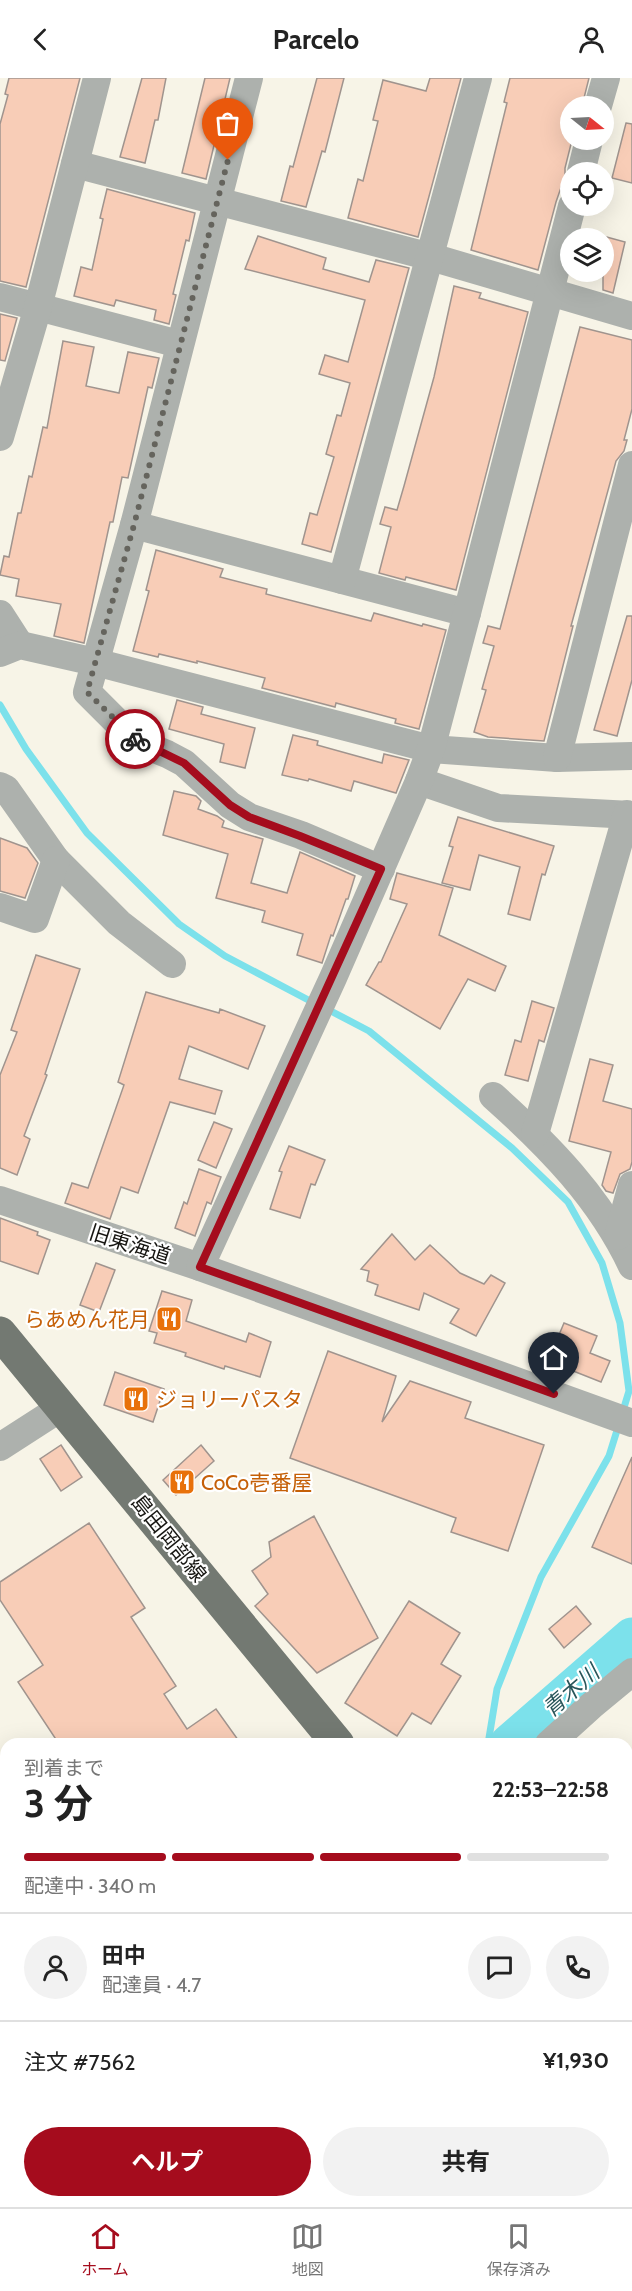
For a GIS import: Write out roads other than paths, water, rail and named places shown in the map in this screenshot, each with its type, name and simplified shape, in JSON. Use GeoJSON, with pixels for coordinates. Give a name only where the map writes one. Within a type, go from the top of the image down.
{"type":"FeatureCollection","features":[{"type":"Feature","properties":{"kind":"main road","name":"島田岡部線"},"geometry":{"type":"LineString","coordinates":[[0,1333],[333,1738]]}},
{"type":"Feature","properties":{"kind":"street"},"geometry":{"type":"LineString","coordinates":[[2,424],[38,307],[97,78]]}},
{"type":"Feature","properties":{"kind":"street"},"geometry":{"type":"LineString","coordinates":[[249,78],[134,525],[87,692],[137,742],[184,763],[230,805],[249,817],[381,869]]}},
{"type":"Feature","properties":{"kind":"street"},"geometry":{"type":"LineString","coordinates":[[342,580],[478,78]]}},
{"type":"Feature","properties":{"kind":"street"},"geometry":{"type":"LineString","coordinates":[[601,96],[606,78]]}},
{"type":"Feature","properties":{"kind":"street"},"geometry":{"type":"LineString","coordinates":[[75,164],[430,257],[632,316]]}},
{"type":"Feature","properties":{"kind":"street"},"geometry":{"type":"LineString","coordinates":[[200,1267],[333,978],[419,781],[467,613],[569,216]]}},
{"type":"Feature","properties":{"kind":"street"},"geometry":{"type":"LineString","coordinates":[[0,297],[179,344]]}},
{"type":"Feature","properties":{"kind":"street"},"geometry":{"type":"LineString","coordinates":[[557,758],[632,465]]}},
{"type":"Feature","properties":{"kind":"street"},"geometry":{"type":"LineString","coordinates":[[134,525],[467,613]]}},
{"type":"Feature","properties":{"kind":"street"},"geometry":{"type":"LineString","coordinates":[[0,614],[10,649],[95,662],[430,749],[557,758],[632,756]]}},
{"type":"Feature","properties":{"kind":"street"},"geometry":{"type":"LineString","coordinates":[[419,781],[498,808],[630,814],[535,1134]]}},
{"type":"Feature","properties":{"kind":"street"},"geometry":{"type":"LineString","coordinates":[[0,786],[6,789],[56,860],[119,923],[172,964]]}},
{"type":"Feature","properties":{"kind":"street"},"geometry":{"type":"LineString","coordinates":[[0,907],[35,919],[56,860]]}},
{"type":"Feature","properties":{"kind":"street"},"geometry":{"type":"LineString","coordinates":[[493,1096],[535,1134],[579,1181],[618,1236],[632,1266]]}},
{"type":"Feature","properties":{"kind":"street"},"geometry":{"type":"LineString","coordinates":[[618,1236],[632,1185]]}},
{"type":"Feature","properties":{"kind":"street","name":"旧東海道"},"geometry":{"type":"LineString","coordinates":[[0,1200],[200,1267],[632,1423]]}},
{"type":"Feature","properties":{"kind":"street"},"geometry":{"type":"LineString","coordinates":[[0,1447],[62,1407]]}},
{"type":"Feature","properties":{"kind":"street"},"geometry":{"type":"LineString","coordinates":[[556,1738],[632,1672]]}},
{"type":"Feature","properties":{"kind":"waterway"},"geometry":{"type":"LineString","coordinates":[[0,705],[26,749],[87,833],[179,924],[225,956],[314,1003]]}},
{"type":"Feature","properties":{"kind":"waterway"},"geometry":{"type":"LineString","coordinates":[[327,1009],[369,1031],[512,1148],[568,1202],[602,1263],[620,1323],[629,1391],[622,1414]]}},
{"type":"Feature","properties":{"kind":"waterway"},"geometry":{"type":"LineString","coordinates":[[489,1738],[497,1689],[541,1577],[609,1456],[619,1424]]}},
{"type":"Feature","properties":{"kind":"waterway","name":"青木川"},"geometry":{"type":"LineString","coordinates":[[516,1738],[632,1637]]}},
{"type":"Feature","properties":{"kind":"place","name":"らあめん花月"},"geometry":{"type":"Point","coordinates":[169,1319]}},
{"type":"Feature","properties":{"kind":"place","name":"ジョリーパスタ"},"geometry":{"type":"Point","coordinates":[136,1399]}},
{"type":"Feature","properties":{"kind":"place","name":"CoCo壱番屋"},"geometry":{"type":"Point","coordinates":[182,1482]}}]}
